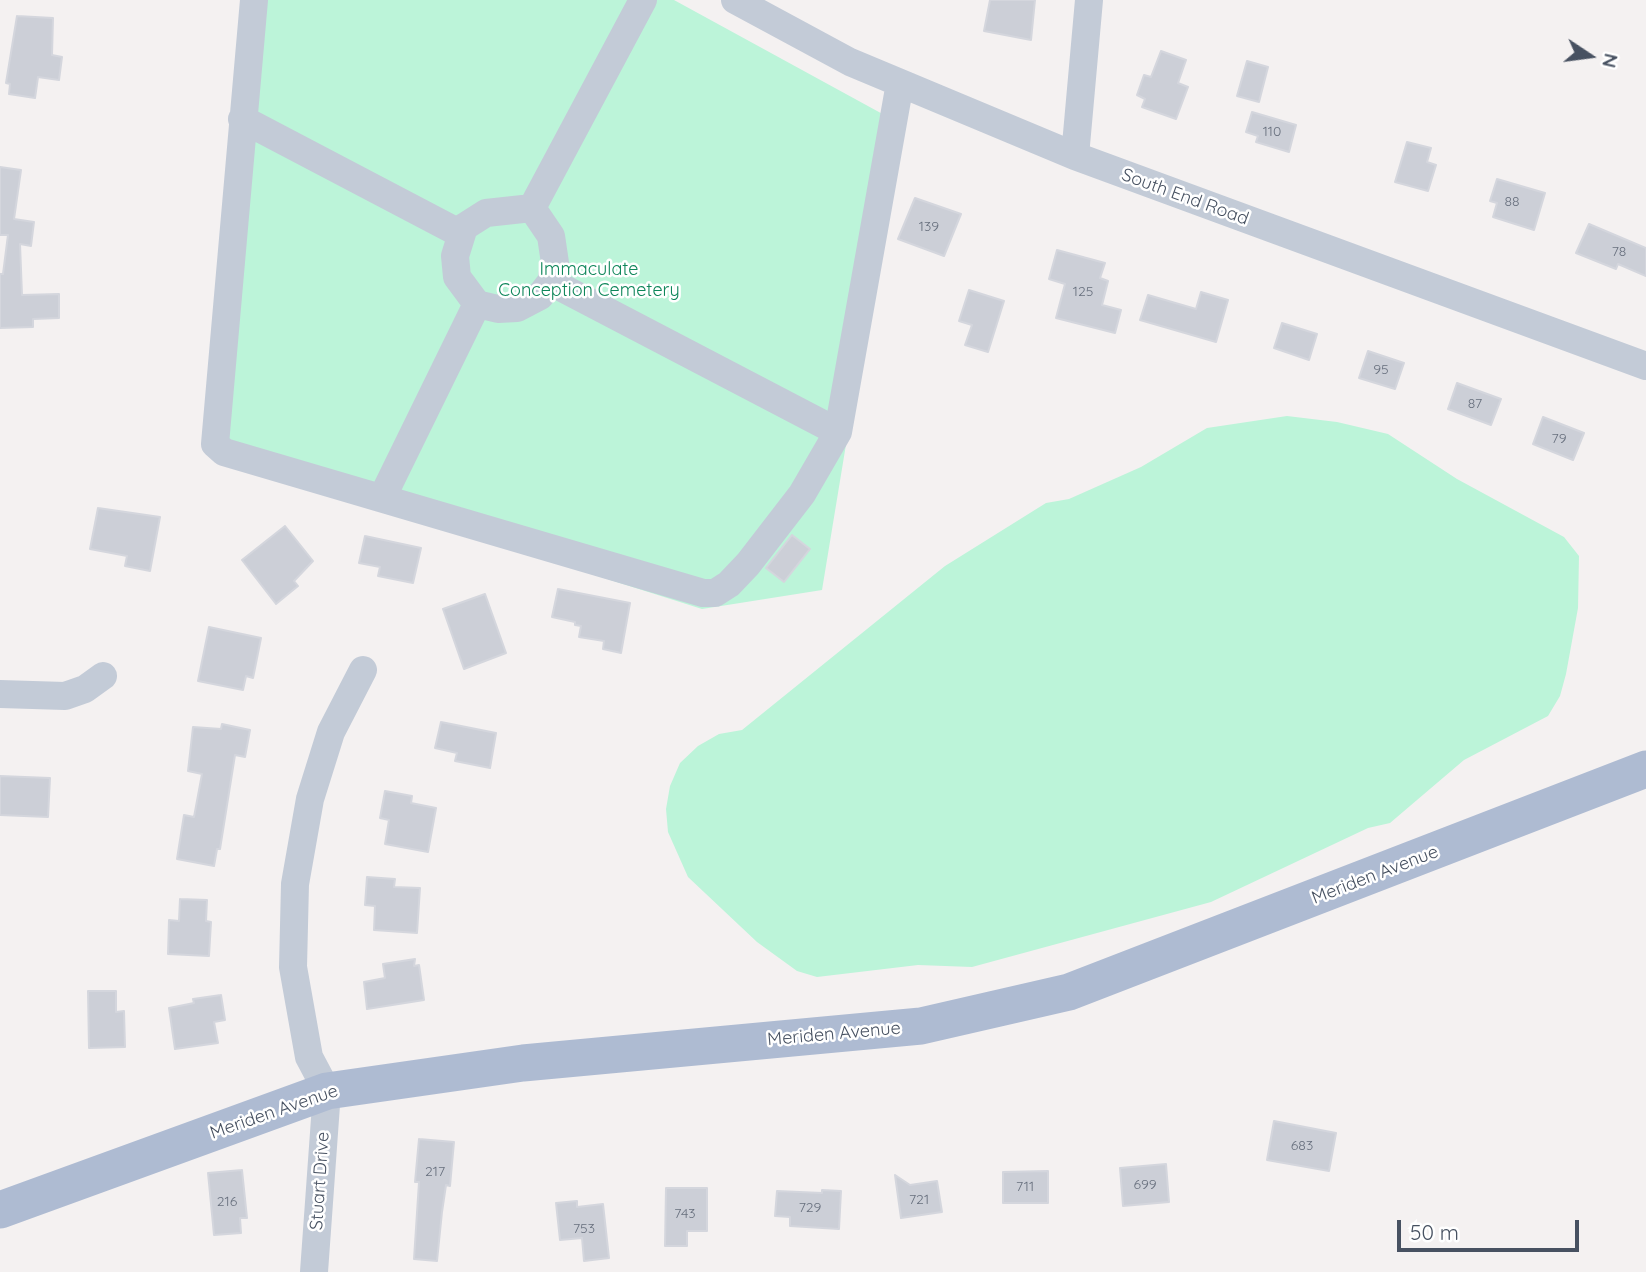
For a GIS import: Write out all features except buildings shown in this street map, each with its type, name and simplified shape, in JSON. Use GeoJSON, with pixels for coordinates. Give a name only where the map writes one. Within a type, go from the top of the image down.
{"type":"FeatureCollection","features":[{"type":"Feature","properties":{"kind":"main road","name":"Meriden Avenue"},"geometry":{"type":"LineString","coordinates":[[0,1210],[327,1091],[523,1063],[921,1026],[1069,992],[1646,769]]}},
{"type":"Feature","properties":{"kind":"street"},"geometry":{"type":"LineString","coordinates":[[254,0],[214,440],[225,452],[703,593],[715,593],[729,584],[748,564],[802,494],[838,432],[900,83]]}},
{"type":"Feature","properties":{"kind":"street"},"geometry":{"type":"LineString","coordinates":[[532,208],[643,0]]}},
{"type":"Feature","properties":{"kind":"street","name":"South End Road"},"geometry":{"type":"LineString","coordinates":[[735,0],[850,62],[1075,156],[1646,366]]}},
{"type":"Feature","properties":{"kind":"street"},"geometry":{"type":"LineString","coordinates":[[1075,156],[1089,0]]}},
{"type":"Feature","properties":{"kind":"street"},"geometry":{"type":"LineString","coordinates":[[242,119],[461,234]]}},
{"type":"Feature","properties":{"kind":"street"},"geometry":{"type":"LineString","coordinates":[[532,208],[551,236],[555,262],[551,282],[540,296],[517,308],[498,309],[477,304],[457,277],[455,256],[464,228],[486,213],[532,208]]}},
{"type":"Feature","properties":{"kind":"street"},"geometry":{"type":"LineString","coordinates":[[551,282],[838,432]]}},
{"type":"Feature","properties":{"kind":"street"},"geometry":{"type":"LineString","coordinates":[[382,498],[477,304]]}},
{"type":"Feature","properties":{"kind":"street"},"geometry":{"type":"LineString","coordinates":[[327,1091],[309,1057],[293,967],[295,884],[317,776],[331,732],[363,670]]}},
{"type":"Feature","properties":{"kind":"street"},"geometry":{"type":"LineString","coordinates":[[0,694],[65,696],[85,689],[103,676]]}},
{"type":"Feature","properties":{"kind":"street","name":"Stuart Drive"},"geometry":{"type":"LineString","coordinates":[[314,1272],[327,1091]]}},
{"type":"Feature","properties":{"kind":"green space","name":"Immaculate Conception Cemetery"},"geometry":{"type":"Polygon","coordinates":[[[248,0],[674,0],[899,123],[822,590],[702,609],[209,453],[248,0]]]}},
{"type":"Feature","properties":{"kind":"green space"},"geometry":{"type":"Polygon","coordinates":[[[1287,416],[1337,422],[1388,434],[1457,479],[1564,537],[1579,556],[1578,608],[1560,696],[1548,716],[1464,760],[1390,823],[1368,828],[1211,902],[972,967],[918,965],[817,977],[797,971],[757,942],[688,877],[668,832],[666,809],[670,786],[680,763],[698,746],[719,734],[742,730],[945,566],[1046,503],[1069,499],[1141,467],[1207,428],[1287,416]]]}}]}
